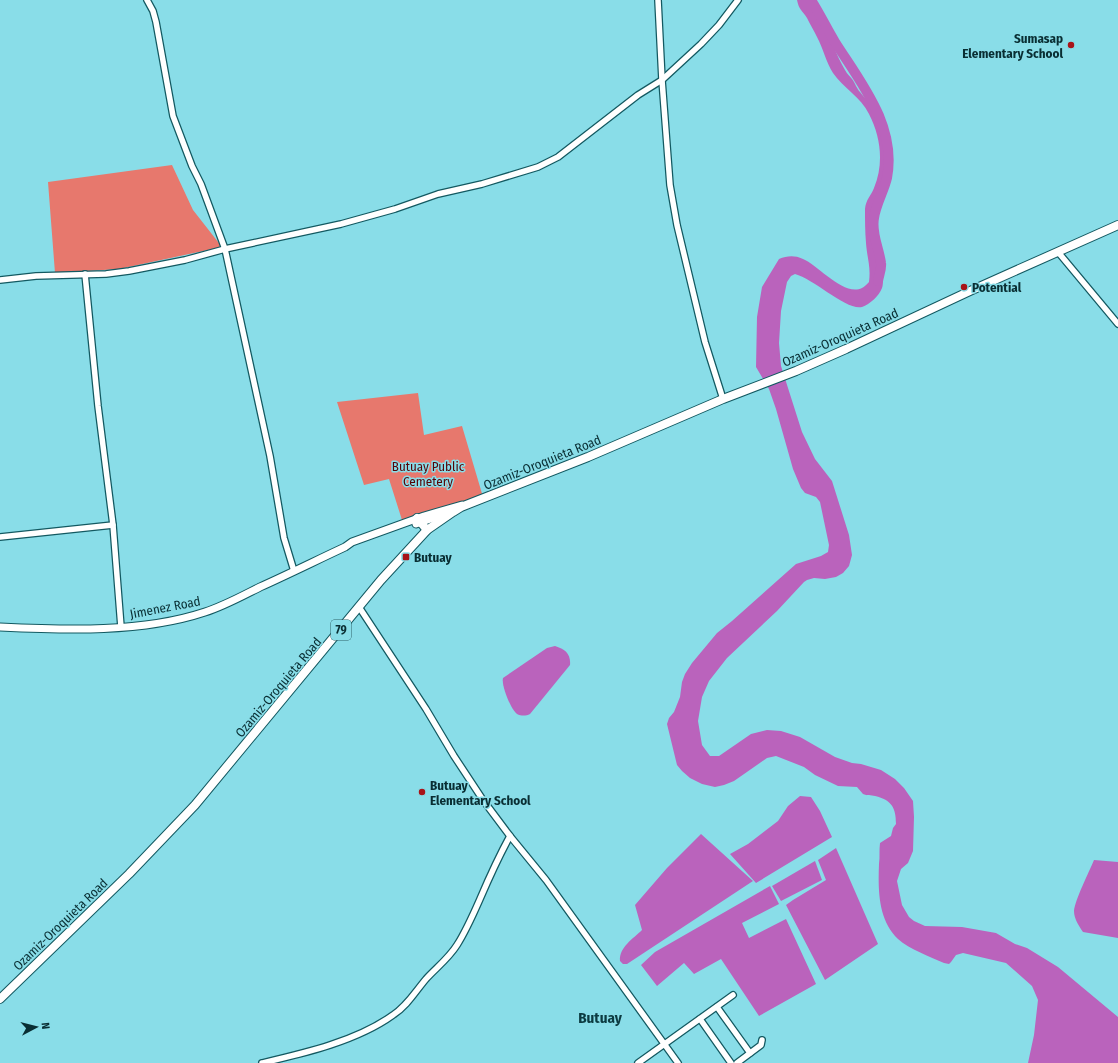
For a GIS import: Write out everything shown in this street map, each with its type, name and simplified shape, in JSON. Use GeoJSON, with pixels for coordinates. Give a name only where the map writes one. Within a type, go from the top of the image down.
{"type":"FeatureCollection","features":[{"type":"Feature","properties":{"kind":"highway","name":"Ozamiz-Oroquieta Road"},"geometry":{"type":"LineString","coordinates":[[0,999],[129,874],[195,805],[381,580],[427,530],[453,512],[473,502],[588,457],[722,399],[796,371],[1118,225]]}},
{"type":"Feature","properties":{"kind":"highway"},"geometry":{"type":"LineString","coordinates":[[418,520],[427,530]]}},
{"type":"Feature","properties":{"kind":"main road","name":"Jimenez Road"},"geometry":{"type":"LineString","coordinates":[[0,627],[94,629],[165,621],[205,612],[221,606],[345,547],[418,520],[473,502]]}},
{"type":"Feature","properties":{"kind":"main road","name":"Jimenez Road"},"geometry":{"type":"LineString","coordinates":[[418,520],[453,512]]}},
{"type":"Feature","properties":{"kind":"street"},"geometry":{"type":"LineString","coordinates":[[147,0],[153,11],[156,22],[173,116],[192,166],[201,184],[225,249],[270,456],[284,538],[294,571]]}},
{"type":"Feature","properties":{"kind":"street"},"geometry":{"type":"LineString","coordinates":[[658,0],[670,185],[677,225],[705,342],[722,399]]}},
{"type":"Feature","properties":{"kind":"street"},"geometry":{"type":"LineString","coordinates":[[0,280],[36,276],[106,274],[185,260],[225,249],[342,224],[395,209],[433,196],[482,184],[538,167],[558,157],[638,95],[662,80],[701,44],[719,25],[738,0]]}},
{"type":"Feature","properties":{"kind":"street"},"geometry":{"type":"LineString","coordinates":[[1058,252],[1118,324]]}},
{"type":"Feature","properties":{"kind":"street"},"geometry":{"type":"LineString","coordinates":[[85,274],[98,406],[113,525],[121,627]]}},
{"type":"Feature","properties":{"kind":"street"},"geometry":{"type":"LineString","coordinates":[[0,537],[113,525]]}},
{"type":"Feature","properties":{"kind":"street"},"geometry":{"type":"LineString","coordinates":[[360,607],[483,800],[546,880],[678,1063]]}},
{"type":"Feature","properties":{"kind":"street"},"geometry":{"type":"LineString","coordinates":[[262,1063],[294,1056],[360,1034],[394,1015],[410,1000],[457,945],[497,859],[510,836]]}},
{"type":"Feature","properties":{"kind":"street"},"geometry":{"type":"LineString","coordinates":[[638,1063],[734,995]]}},
{"type":"Feature","properties":{"kind":"street"},"geometry":{"type":"LineString","coordinates":[[717,1007],[750,1053]]}},
{"type":"Feature","properties":{"kind":"street"},"geometry":{"type":"LineString","coordinates":[[700,1019],[731,1063]]}},
{"type":"Feature","properties":{"kind":"street"},"geometry":{"type":"LineString","coordinates":[[737,1063],[762,1043],[762,1040]]}},
{"type":"Feature","properties":{"kind":"green space"},"geometry":{"type":"Polygon","coordinates":[[[172,165],[193,210],[222,247],[119,269],[55,273],[48,182],[172,165]]]}},
{"type":"Feature","properties":{"kind":"green space","name":"Butuay Public Cemetery"},"geometry":{"type":"Polygon","coordinates":[[[418,393],[424,435],[462,426],[483,497],[402,520],[389,479],[364,485],[337,402],[418,393]]]}},
{"type":"Feature","properties":{"kind":"shaded area"},"geometry":{"type":"Polygon","coordinates":[[[797,0],[808,0],[817,14],[846,71],[859,91],[872,106],[880,123],[886,156],[885,172],[880,192],[872,209],[871,217],[871,225],[882,274],[883,282],[881,291],[868,304],[862,307],[856,307],[839,300],[803,277],[795,274],[791,276],[787,282],[781,311],[779,343],[781,366],[802,432],[815,459],[832,481],[849,535],[852,555],[849,566],[843,573],[836,577],[825,579],[814,578],[804,582],[777,611],[727,658],[709,681],[702,697],[698,721],[702,745],[710,756],[719,756],[751,734],[767,730],[781,731],[800,737],[835,757],[881,770],[895,779],[904,788],[913,801],[913,851],[908,863],[901,869],[897,881],[902,905],[909,917],[925,926],[962,927],[996,933],[1015,944],[1027,948],[1058,967],[1118,1017],[1118,1063],[1028,1063],[1034,1035],[1038,1000],[1032,986],[1006,963],[963,953],[956,955],[949,964],[944,963],[914,949],[898,939],[886,923],[879,894],[880,843],[891,836],[893,828],[896,824],[894,809],[889,802],[875,796],[863,794],[857,787],[838,786],[815,775],[804,767],[776,756],[767,758],[734,781],[715,787],[702,784],[690,778],[677,765],[667,724],[680,697],[682,682],[685,674],[692,663],[717,633],[796,564],[821,556],[828,552],[829,545],[820,502],[816,497],[805,493],[801,488],[793,469],[769,389],[756,367],[757,317],[762,287],[779,259],[782,258],[794,256],[803,259],[831,279],[847,288],[855,290],[862,288],[869,282],[870,271],[866,239],[865,209],[866,203],[873,191],[877,179],[880,151],[876,132],[866,108],[833,73],[819,41],[797,0]]]}},
{"type":"Feature","properties":{"kind":"shaded area"},"geometry":{"type":"Polygon","coordinates":[[[555,646],[567,652],[570,665],[530,714],[524,716],[517,714],[512,708],[507,697],[503,678],[547,648],[555,646]]]}},
{"type":"Feature","properties":{"kind":"shaded area"},"geometry":{"type":"Polygon","coordinates":[[[800,796],[811,797],[820,811],[832,837],[756,883],[730,854],[748,844],[778,821],[788,806],[800,796]]]}},
{"type":"Feature","properties":{"kind":"shaded area"},"geometry":{"type":"Polygon","coordinates":[[[701,834],[753,881],[627,964],[623,964],[620,961],[620,956],[624,947],[642,930],[635,905],[667,868],[701,834]]]}},
{"type":"Feature","properties":{"kind":"shaded area"},"geometry":{"type":"Polygon","coordinates":[[[836,848],[878,944],[825,980],[786,905],[826,880],[818,860],[836,848]]]}},
{"type":"Feature","properties":{"kind":"shaded area"},"geometry":{"type":"Polygon","coordinates":[[[1094,860],[1118,862],[1118,938],[1083,932],[1075,917],[1074,911],[1077,900],[1094,860]]]}},
{"type":"Feature","properties":{"kind":"shaded area"},"geometry":{"type":"Polygon","coordinates":[[[815,861],[822,880],[781,901],[772,886],[815,861]]]}},
{"type":"Feature","properties":{"kind":"shaded area"},"geometry":{"type":"Polygon","coordinates":[[[770,886],[779,904],[742,923],[749,938],[786,919],[816,984],[759,1016],[721,959],[694,974],[684,963],[657,986],[641,965],[655,952],[770,886]]]}},
{"type":"Feature","properties":{"kind":"waterway"},"geometry":{"type":"LineString","coordinates":[[811,0],[835,42],[866,89],[882,123],[887,141],[889,159],[887,178],[876,208],[873,224],[881,265],[878,281]]}},
{"type":"Feature","properties":{"kind":"place","name":"Sumasap Elementary School"},"geometry":{"type":"Point","coordinates":[1071,45]}},
{"type":"Feature","properties":{"kind":"place","name":"Potential"},"geometry":{"type":"Point","coordinates":[964,287]}},
{"type":"Feature","properties":{"kind":"place","name":"Butuay"},"geometry":{"type":"Point","coordinates":[406,557]}},
{"type":"Feature","properties":{"kind":"place","name":"Butuay Elementary School"},"geometry":{"type":"Point","coordinates":[422,792]}},
{"type":"Feature","properties":{"kind":"district","name":"Butuay"},"geometry":{"type":"Point","coordinates":[600,1018]}}]}
